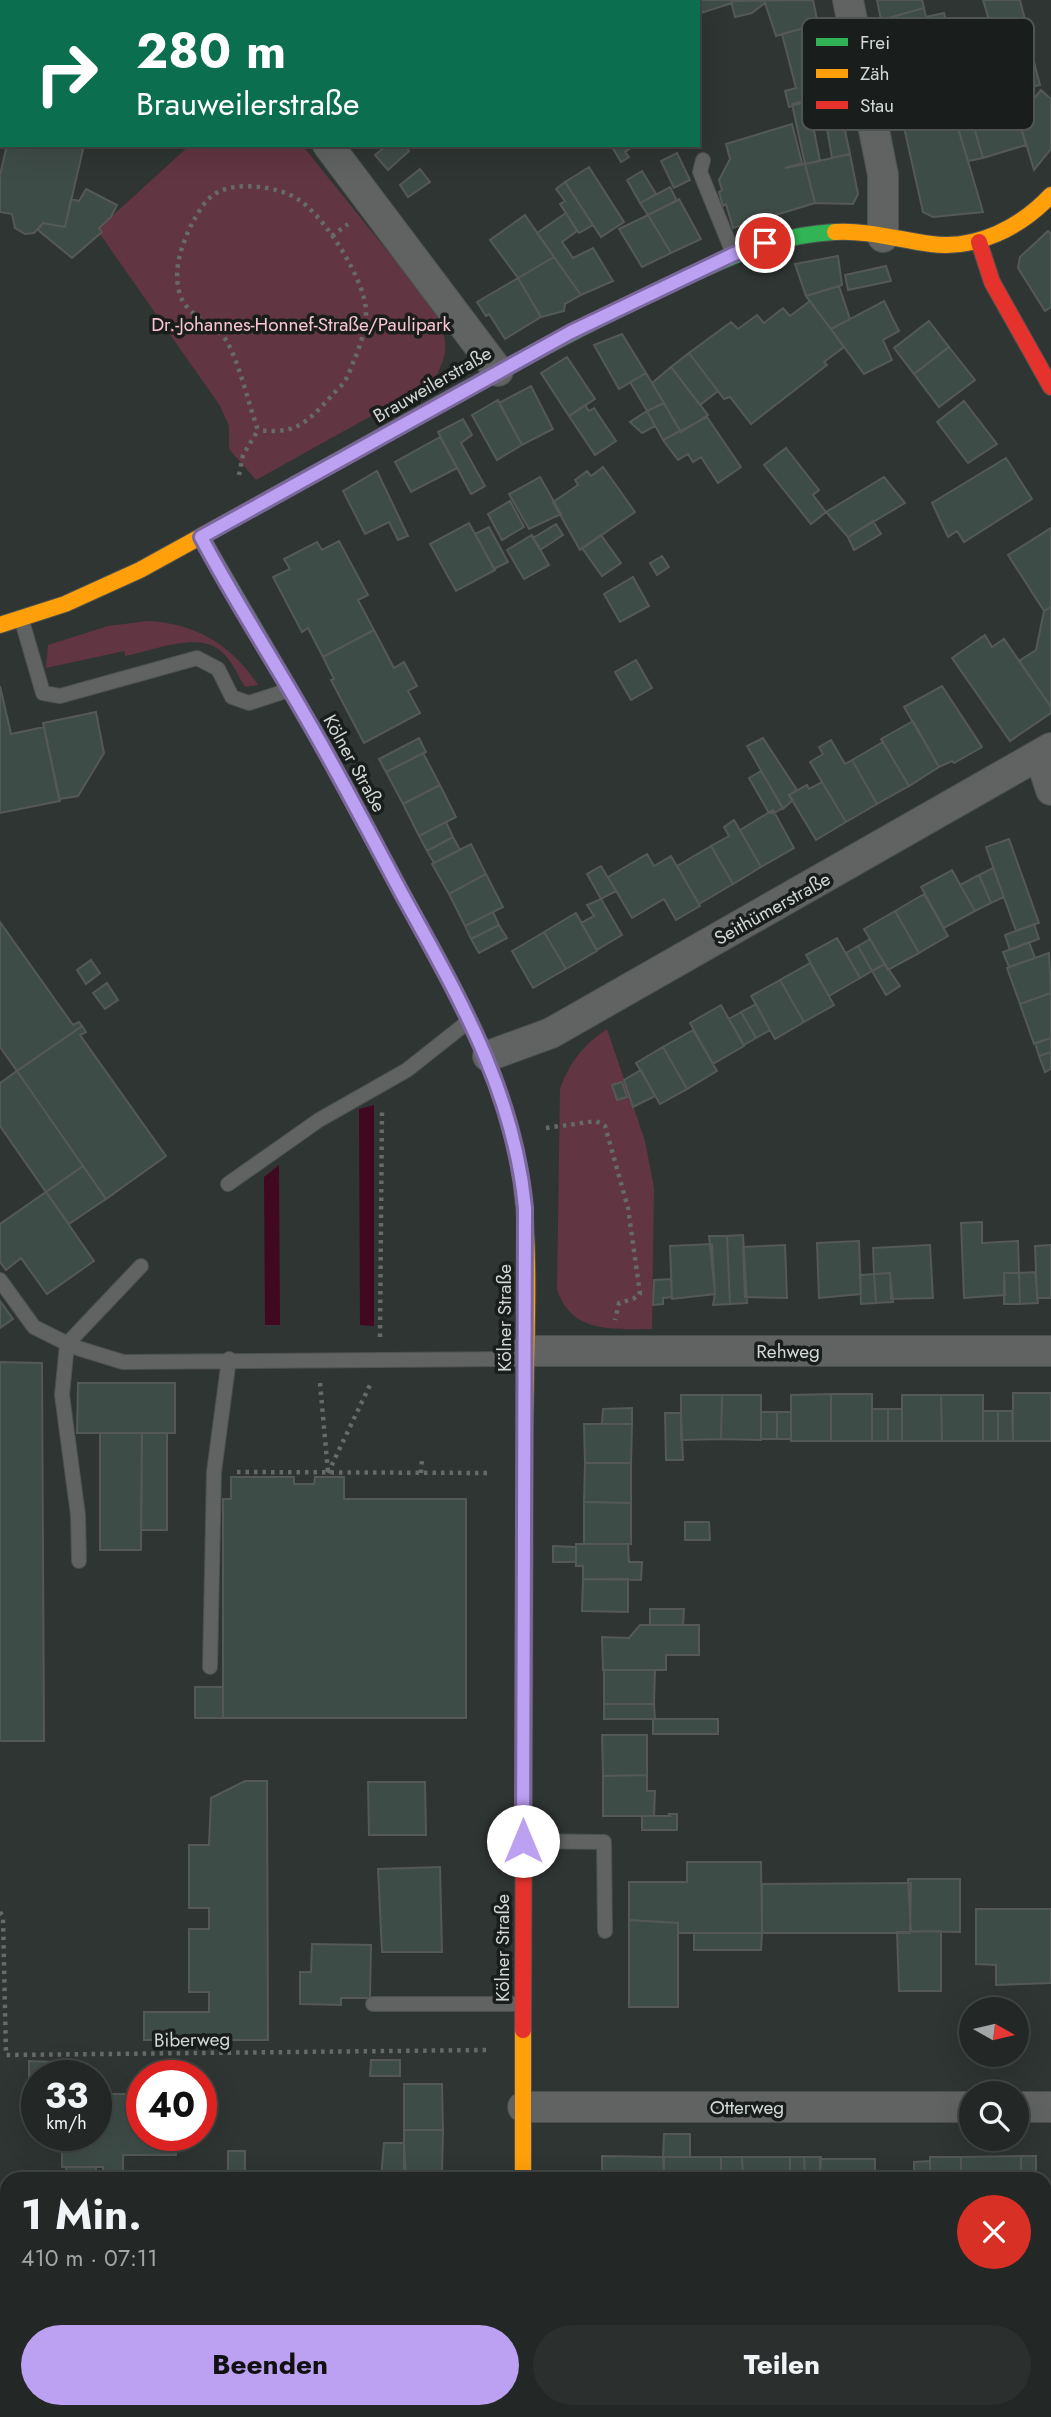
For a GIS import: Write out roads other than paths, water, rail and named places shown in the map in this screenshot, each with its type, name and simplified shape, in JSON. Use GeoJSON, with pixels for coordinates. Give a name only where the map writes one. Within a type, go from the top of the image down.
{"type":"FeatureCollection","features":[{"type":"Feature","properties":{"kind":"street"},"geometry":{"type":"LineString","coordinates":[[848,0],[852,18]]}},
{"type":"Feature","properties":{"kind":"street"},"geometry":{"type":"LineString","coordinates":[[874,130],[883,175],[883,237]]}},
{"type":"Feature","properties":{"kind":"street"},"geometry":{"type":"LineString","coordinates":[[330,147],[498,371]]}},
{"type":"Feature","properties":{"kind":"street","name":"Brauweilerstraße"},"geometry":{"type":"LineString","coordinates":[[0,625],[21,620],[140,570],[571,332],[734,254],[803,233],[852,231],[934,244],[979,242],[1030,217],[1051,195]]}},
{"type":"Feature","properties":{"kind":"street"},"geometry":{"type":"LineString","coordinates":[[979,242],[992,282],[1051,387]]}},
{"type":"Feature","properties":{"kind":"street","name":"Kölner Straße"},"geometry":{"type":"LineString","coordinates":[[201,537],[233,599],[289,690],[470,1020],[488,1056],[514,1133],[525,1208],[523,2172]]}},
{"type":"Feature","properties":{"kind":"street"},"geometry":{"type":"LineString","coordinates":[[1045,752],[1051,790]]}},
{"type":"Feature","properties":{"kind":"street","name":"Seithümerstraße"},"geometry":{"type":"LineString","coordinates":[[488,1056],[551,1032],[1045,752]]}},
{"type":"Feature","properties":{"kind":"street","name":"Rehweg"},"geometry":{"type":"LineString","coordinates":[[525,1355],[614,1351],[1051,1351]]}},
{"type":"Feature","properties":{"kind":"street","name":"Otterweg"},"geometry":{"type":"LineString","coordinates":[[523,2107],[959,2107]]}},
{"type":"Feature","properties":{"kind":"street"},"geometry":{"type":"LineString","coordinates":[[1029,2107],[1051,2107]]}},
{"type":"Feature","properties":{"kind":"lane"},"geometry":{"type":"LineString","coordinates":[[703,160],[700,172],[734,254]]}},
{"type":"Feature","properties":{"kind":"lane"},"geometry":{"type":"LineString","coordinates":[[21,620],[43,694],[60,696],[197,658],[218,669],[232,697],[249,703],[289,690]]}},
{"type":"Feature","properties":{"kind":"lane"},"geometry":{"type":"LineString","coordinates":[[228,1184],[319,1120],[407,1070],[470,1020]]}},
{"type":"Feature","properties":{"kind":"lane"},"geometry":{"type":"LineString","coordinates":[[79,1561],[78,1515],[62,1395],[67,1344],[141,1266]]}},
{"type":"Feature","properties":{"kind":"lane"},"geometry":{"type":"LineString","coordinates":[[0,1280],[34,1327],[67,1344],[123,1362],[525,1355]]}},
{"type":"Feature","properties":{"kind":"lane"},"geometry":{"type":"LineString","coordinates":[[210,1667],[214,1472],[229,1359]]}},
{"type":"Feature","properties":{"kind":"lane"},"geometry":{"type":"LineString","coordinates":[[523,1841],[604,1842],[604,1931]]}},
{"type":"Feature","properties":{"kind":"lane"},"geometry":{"type":"LineString","coordinates":[[373,2004],[523,2004]]}},
{"type":"Feature","properties":{"kind":"park label","name":"Dr.-Johannes-Honnef-Straße/Paulipark"},"geometry":{"type":"Point","coordinates":[301,324]}}]}
